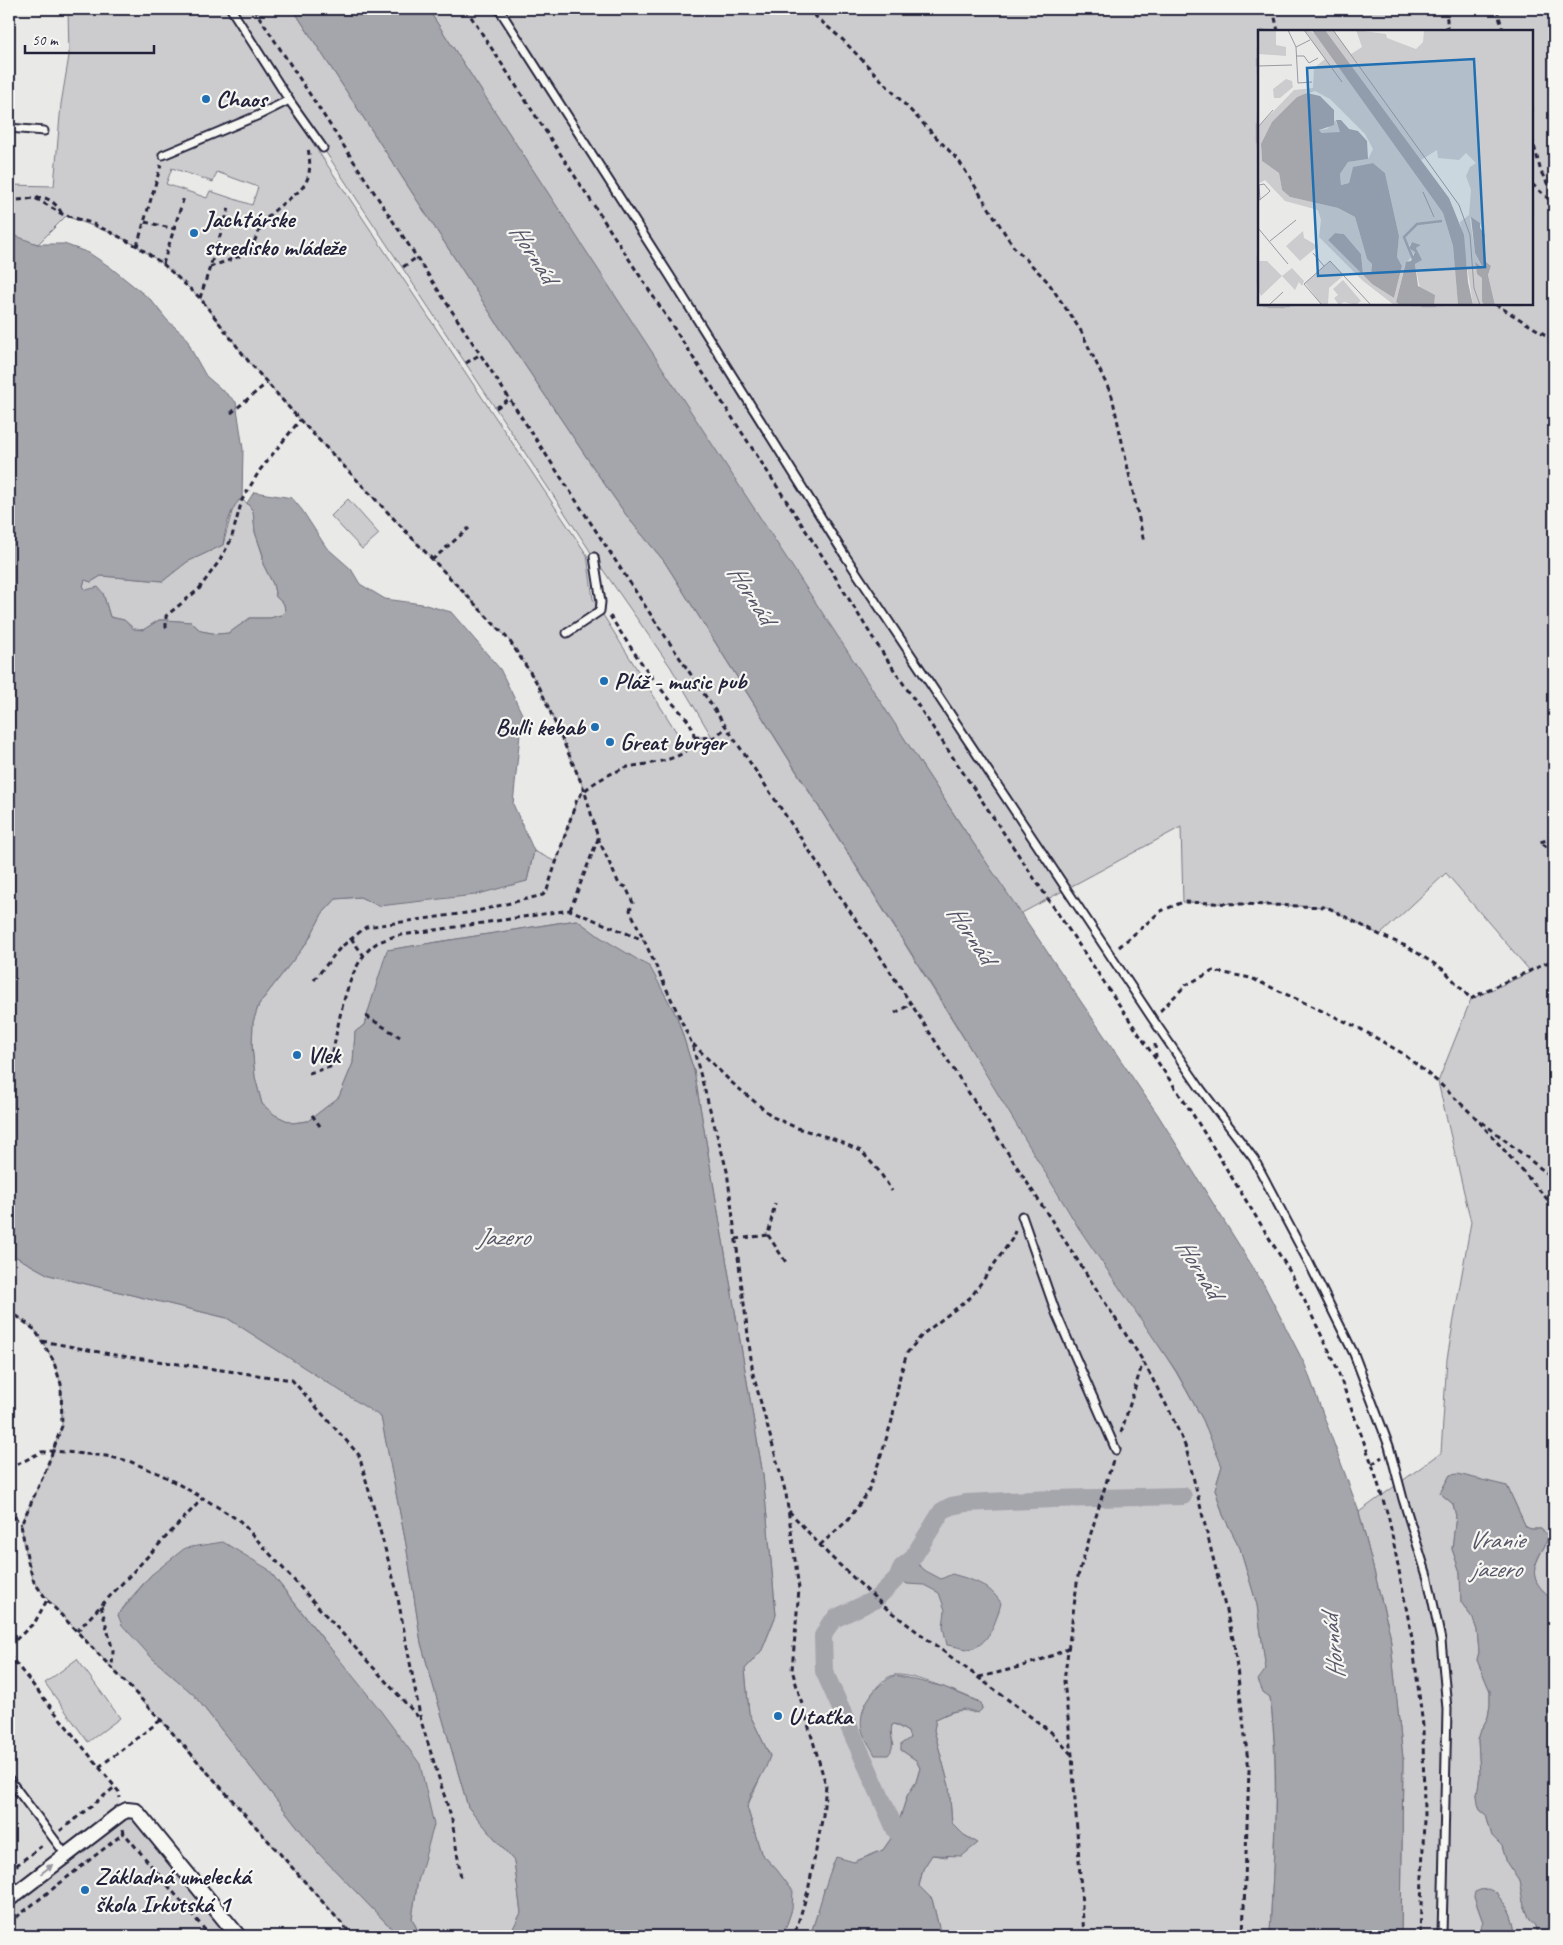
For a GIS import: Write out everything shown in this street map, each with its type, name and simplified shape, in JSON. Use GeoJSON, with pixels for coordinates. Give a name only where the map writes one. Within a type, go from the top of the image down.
{"type":"FeatureCollection","features":[{"type":"Feature","properties":{"kind":"street"},"geometry":{"type":"LineString","coordinates":[[9,1899],[127,1810],[136,1811],[238,1936]]}},
{"type":"Feature","properties":{"kind":"lane"},"geometry":{"type":"LineString","coordinates":[[231,9],[289,100],[323,148]]}},
{"type":"Feature","properties":{"kind":"lane"},"geometry":{"type":"LineString","coordinates":[[499,9],[670,276],[844,554],[1152,1018],[1200,1088],[1254,1159],[1308,1261],[1354,1354],[1389,1446],[1428,1579],[1441,1640],[1447,1709],[1442,1936]]}},
{"type":"Feature","properties":{"kind":"lane"},"geometry":{"type":"LineString","coordinates":[[163,155],[259,115],[289,100]]}},
{"type":"Feature","properties":{"kind":"lane"},"geometry":{"type":"LineString","coordinates":[[9,128],[44,131]]}},
{"type":"Feature","properties":{"kind":"lane"},"geometry":{"type":"LineString","coordinates":[[567,633],[600,611],[601,602],[594,556]]}},
{"type":"Feature","properties":{"kind":"lane"},"geometry":{"type":"LineString","coordinates":[[1022,1216],[1056,1313],[1116,1450]]}},
{"type":"Feature","properties":{"kind":"lane"},"geometry":{"type":"LineString","coordinates":[[9,1780],[66,1855]]}},
{"type":"Feature","properties":{"kind":"path"},"geometry":{"type":"LineString","coordinates":[[254,9],[479,355],[910,1004],[1143,1362],[1170,1412],[1186,1448],[1234,1643],[1249,1770],[1243,1936]]}},
{"type":"Feature","properties":{"kind":"path"},"geometry":{"type":"LineString","coordinates":[[466,9],[823,557],[876,643],[1166,1073],[1292,1275],[1337,1368],[1389,1519],[1410,1628],[1422,1726],[1424,1818],[1420,1936]]}},
{"type":"Feature","properties":{"kind":"path"},"geometry":{"type":"LineString","coordinates":[[807,9],[843,40],[958,161],[1013,246],[1048,282],[1081,332],[1112,396],[1144,542]]}},
{"type":"Feature","properties":{"kind":"path"},"geometry":{"type":"LineString","coordinates":[[1273,9],[1278,30]]}},
{"type":"Feature","properties":{"kind":"path"},"geometry":{"type":"LineString","coordinates":[[1443,9],[1447,19],[1447,30]]}},
{"type":"Feature","properties":{"kind":"path"},"geometry":{"type":"LineString","coordinates":[[1497,9],[1503,30]]}},
{"type":"Feature","properties":{"kind":"path"},"geometry":{"type":"LineString","coordinates":[[1533,142],[1541,172],[1554,196]]}},
{"type":"Feature","properties":{"kind":"path"},"geometry":{"type":"LineString","coordinates":[[210,267],[249,253],[268,216],[300,192],[308,177],[311,162],[307,146]]}},
{"type":"Feature","properties":{"kind":"path"},"geometry":{"type":"LineString","coordinates":[[137,246],[163,155]]}},
{"type":"Feature","properties":{"kind":"path"},"geometry":{"type":"LineString","coordinates":[[1533,185],[1554,204]]}},
{"type":"Feature","properties":{"kind":"path"},"geometry":{"type":"LineString","coordinates":[[9,201],[41,196],[50,200],[62,214]]}},
{"type":"Feature","properties":{"kind":"path"},"geometry":{"type":"LineString","coordinates":[[163,264],[184,197]]}},
{"type":"Feature","properties":{"kind":"path"},"geometry":{"type":"LineString","coordinates":[[35,198],[62,214],[91,223],[137,246],[163,264],[200,298],[267,383],[300,420],[509,640],[539,686],[584,790],[598,838],[619,884],[626,887],[633,903],[630,910],[692,1044],[727,1171],[754,1374],[786,1494],[799,1590],[792,1670],[826,1784],[823,1815],[808,1891],[794,1936]]}},
{"type":"Feature","properties":{"kind":"path"},"geometry":{"type":"LineString","coordinates":[[200,298],[229,208]]}},
{"type":"Feature","properties":{"kind":"path"},"geometry":{"type":"LineString","coordinates":[[145,222],[175,229]]}},
{"type":"Feature","properties":{"kind":"path"},"geometry":{"type":"LineString","coordinates":[[403,267],[416,258]]}},
{"type":"Feature","properties":{"kind":"path"},"geometry":{"type":"LineString","coordinates":[[1497,305],[1554,340]]}},
{"type":"Feature","properties":{"kind":"path"},"geometry":{"type":"LineString","coordinates":[[466,363],[479,355]]}},
{"type":"Feature","properties":{"kind":"path"},"geometry":{"type":"LineString","coordinates":[[231,413],[267,383]]}},
{"type":"Feature","properties":{"kind":"path"},"geometry":{"type":"LineString","coordinates":[[496,408],[509,399]]}},
{"type":"Feature","properties":{"kind":"path"},"geometry":{"type":"LineString","coordinates":[[166,628],[166,616],[199,589],[220,560],[230,540],[242,500],[260,470],[300,420]]}},
{"type":"Feature","properties":{"kind":"path"},"geometry":{"type":"LineString","coordinates":[[432,560],[469,528]]}},
{"type":"Feature","properties":{"kind":"path"},"geometry":{"type":"LineString","coordinates":[[314,980],[340,948],[366,927],[473,912],[543,896],[547,890],[578,796],[584,790],[613,774],[628,768],[662,762],[684,752],[692,744],[694,737],[692,728],[657,684],[601,602]]}},
{"type":"Feature","properties":{"kind":"path"},"geometry":{"type":"LineString","coordinates":[[694,737],[713,738],[726,728]]}},
{"type":"Feature","properties":{"kind":"path"},"geometry":{"type":"LineString","coordinates":[[570,910],[598,838]]}},
{"type":"Feature","properties":{"kind":"path"},"geometry":{"type":"LineString","coordinates":[[1554,838],[1540,842],[1554,852]]}},
{"type":"Feature","properties":{"kind":"path"},"geometry":{"type":"LineString","coordinates":[[1111,954],[1161,911],[1183,902],[1327,907],[1380,935],[1408,947],[1444,970],[1471,999],[1488,989],[1531,972],[1554,959]]}},
{"type":"Feature","properties":{"kind":"path"},"geometry":{"type":"LineString","coordinates":[[309,1073],[330,1067],[352,976],[364,956],[377,943],[395,936],[570,910],[644,940]]}},
{"type":"Feature","properties":{"kind":"path"},"geometry":{"type":"LineString","coordinates":[[351,938],[364,956]]}},
{"type":"Feature","properties":{"kind":"path"},"geometry":{"type":"LineString","coordinates":[[1152,1018],[1186,985],[1213,971],[1251,978],[1359,1028],[1402,1054],[1438,1082],[1475,1117],[1554,1207]]}},
{"type":"Feature","properties":{"kind":"path"},"geometry":{"type":"LineString","coordinates":[[896,1014],[910,1004]]}},
{"type":"Feature","properties":{"kind":"path"},"geometry":{"type":"LineString","coordinates":[[366,1016],[400,1037]]}},
{"type":"Feature","properties":{"kind":"path"},"geometry":{"type":"LineString","coordinates":[[692,1044],[731,1082],[773,1118],[797,1128],[834,1139],[861,1151],[879,1171],[892,1191]]}},
{"type":"Feature","properties":{"kind":"path"},"geometry":{"type":"LineString","coordinates":[[312,1115],[320,1126]]}},
{"type":"Feature","properties":{"kind":"path"},"geometry":{"type":"LineString","coordinates":[[1475,1117],[1554,1178]]}},
{"type":"Feature","properties":{"kind":"path"},"geometry":{"type":"LineString","coordinates":[[775,1203],[768,1234],[788,1264]]}},
{"type":"Feature","properties":{"kind":"path"},"geometry":{"type":"LineString","coordinates":[[820,1545],[848,1521],[867,1494],[892,1420],[900,1376],[907,1353],[923,1334],[971,1297],[1012,1239],[1022,1216]]}},
{"type":"Feature","properties":{"kind":"path"},"geometry":{"type":"LineString","coordinates":[[736,1239],[768,1234]]}},
{"type":"Feature","properties":{"kind":"path"},"geometry":{"type":"LineString","coordinates":[[9,1310],[35,1330],[54,1360],[61,1384],[62,1426],[54,1451],[21,1525]]}},
{"type":"Feature","properties":{"kind":"path"},"geometry":{"type":"LineString","coordinates":[[42,1341],[115,1355],[292,1380],[359,1455],[396,1588],[422,1721],[452,1820],[461,1878]]}},
{"type":"Feature","properties":{"kind":"path"},"geometry":{"type":"LineString","coordinates":[[1084,1936],[1072,1754],[1064,1682],[1078,1576],[1143,1362]]}},
{"type":"Feature","properties":{"kind":"path"},"geometry":{"type":"LineString","coordinates":[[9,1469],[41,1452],[54,1451],[106,1456],[129,1460],[162,1475],[203,1498],[240,1521],[422,1721]]}},
{"type":"Feature","properties":{"kind":"path"},"geometry":{"type":"LineString","coordinates":[[77,1631],[203,1498]]}},
{"type":"Feature","properties":{"kind":"path"},"geometry":{"type":"LineString","coordinates":[[9,1509],[21,1525],[34,1582],[48,1600],[162,1720],[353,1936]]}},
{"type":"Feature","properties":{"kind":"path"},"geometry":{"type":"LineString","coordinates":[[788,1510],[820,1545],[887,1609],[1051,1732],[1072,1754]]}},
{"type":"Feature","properties":{"kind":"path"},"geometry":{"type":"LineString","coordinates":[[9,1646],[35,1622],[48,1600]]}},
{"type":"Feature","properties":{"kind":"path"},"geometry":{"type":"LineString","coordinates":[[101,1606],[113,1651],[112,1667]]}},
{"type":"Feature","properties":{"kind":"path"},"geometry":{"type":"LineString","coordinates":[[979,1678],[1038,1662],[1069,1648]]}},
{"type":"Feature","properties":{"kind":"path"},"geometry":{"type":"LineString","coordinates":[[9,1656],[115,1787]]}},
{"type":"Feature","properties":{"kind":"path"},"geometry":{"type":"LineString","coordinates":[[9,1666],[14,1661]]}},
{"type":"Feature","properties":{"kind":"path"},"geometry":{"type":"LineString","coordinates":[[99,1766],[162,1720]]}},
{"type":"Feature","properties":{"kind":"path"},"geometry":{"type":"LineString","coordinates":[[9,1923],[124,1833],[210,1936]]}},
{"type":"Feature","properties":{"kind":"shaded area"},"geometry":{"type":"Polygon","coordinates":[[[68,9],[230,9],[316,148],[587,555],[593,599],[687,749],[693,745],[694,737],[712,737],[670,666],[594,557],[327,154],[289,100],[231,9],[293,9],[498,325],[599,476],[629,519],[664,561],[1176,1372],[1203,1420],[1222,1466],[1215,1489],[1223,1515],[1240,1548],[1257,1605],[1266,1669],[1263,1692],[1270,1697],[1275,1757],[1275,1787],[1270,1936],[941,1936],[932,1899],[919,1886],[923,1869],[932,1855],[946,1857],[977,1843],[964,1835],[952,1823],[949,1786],[934,1730],[936,1719],[959,1711],[974,1713],[982,1709],[981,1703],[952,1690],[913,1677],[895,1675],[880,1683],[863,1709],[894,1745],[890,1732],[892,1725],[894,1724],[908,1732],[910,1738],[902,1744],[901,1750],[916,1760],[920,1768],[916,1782],[907,1796],[896,1831],[883,1850],[854,1862],[824,1888],[810,1936],[783,1936],[792,1909],[777,1870],[761,1853],[747,1807],[770,1756],[749,1713],[745,1669],[762,1650],[776,1615],[763,1475],[694,1071],[677,1017],[600,937],[576,920],[388,950],[364,1025],[355,1032],[353,1063],[339,1097],[308,1121],[292,1123],[275,1115],[262,1104],[255,1077],[252,1046],[253,1022],[259,1004],[308,941],[322,914],[336,899],[360,897],[379,906],[527,881],[534,851],[556,862],[576,802],[584,789],[539,686],[509,640],[300,420],[249,362],[200,298],[163,264],[137,246],[114,234],[66,216],[38,244],[9,235],[9,185],[54,186],[61,104],[69,56],[68,9]],[[172,168],[166,184],[207,198],[210,191],[252,205],[258,187],[217,172],[213,182],[172,168]]]}},
{"type":"Feature","properties":{"kind":"shaded area"},"geometry":{"type":"Polygon","coordinates":[[[428,9],[1554,9],[1554,1600],[1539,1585],[1534,1573],[1535,1566],[1547,1541],[1541,1529],[1526,1527],[1507,1486],[1450,1475],[1440,1493],[1453,1504],[1456,1516],[1452,1549],[1460,1572],[1461,1602],[1473,1619],[1477,1630],[1479,1652],[1477,1660],[1490,1691],[1488,1717],[1478,1740],[1480,1774],[1477,1795],[1480,1810],[1486,1815],[1492,1836],[1502,1846],[1507,1863],[1519,1881],[1523,1902],[1530,1920],[1535,1926],[1537,1936],[1515,1936],[1510,1912],[1496,1892],[1480,1890],[1474,1897],[1483,1922],[1477,1936],[1401,1936],[1403,1758],[1390,1634],[1359,1512],[1441,1453],[1447,1359],[1471,1222],[1438,1082],[1471,999],[1531,972],[1446,873],[1380,935],[1327,907],[1183,902],[1181,827],[1020,914],[800,581],[428,9]]]}},
{"type":"Feature","properties":{"kind":"shaded area"},"geometry":{"type":"Polygon","coordinates":[[[348,499],[379,534],[362,549],[331,516],[348,499]]]}},
{"type":"Feature","properties":{"kind":"shaded area"},"geometry":{"type":"Polygon","coordinates":[[[239,500],[247,503],[253,511],[255,532],[263,556],[263,564],[273,584],[276,597],[284,604],[285,611],[281,615],[270,618],[250,618],[229,633],[218,634],[201,631],[191,622],[166,620],[159,620],[143,630],[134,629],[124,620],[110,617],[103,593],[86,590],[83,586],[85,580],[91,582],[101,576],[163,581],[187,562],[223,545],[233,508],[239,500]]]}},
{"type":"Feature","properties":{"kind":"shaded area"},"geometry":{"type":"Polygon","coordinates":[[[9,1253],[49,1275],[227,1318],[381,1416],[406,1544],[421,1643],[468,1807],[514,1861],[521,1913],[509,1936],[420,1936],[412,1918],[417,1885],[335,1654],[268,1569],[151,1575],[118,1615],[152,1658],[194,1695],[319,1854],[399,1936],[353,1936],[161,1720],[48,1600],[34,1582],[21,1525],[45,1472],[62,1426],[61,1384],[53,1360],[35,1330],[9,1310],[9,1253]]]}},
{"type":"Feature","properties":{"kind":"shaded area"},"geometry":{"type":"Polygon","coordinates":[[[77,1659],[120,1718],[88,1742],[45,1683],[77,1659]]]}},
{"type":"Feature","properties":{"kind":"shaded area"},"geometry":{"type":"Polygon","coordinates":[[[14,1661],[119,1792],[121,1813],[9,1899],[9,1666],[14,1661]]]}},
{"type":"Feature","properties":{"kind":"shaded area"},"geometry":{"type":"Polygon","coordinates":[[[127,1810],[238,1936],[9,1936],[9,1899],[127,1810]]]}},
{"type":"Feature","properties":{"kind":"water","name":"Hornád"},"geometry":{"type":"Polygon","coordinates":[[[293,9],[428,9],[959,822],[1158,1115],[1264,1285],[1305,1365],[1359,1512],[1390,1634],[1403,1758],[1401,1936],[1270,1936],[1276,1787],[1270,1697],[1263,1692],[1258,1680],[1266,1669],[1257,1605],[1240,1548],[1223,1515],[1215,1489],[1222,1466],[1203,1420],[1176,1371],[1078,1227],[949,1013],[664,561],[629,519],[599,476],[498,325],[293,9]]]}},
{"type":"Feature","properties":{"kind":"water","name":"Jazero"},"geometry":{"type":"Polygon","coordinates":[[[11,234],[37,244],[64,244],[89,253],[110,267],[151,300],[167,320],[186,337],[206,376],[236,402],[243,449],[242,500],[239,500],[230,516],[223,545],[187,562],[163,581],[101,576],[91,582],[85,580],[83,586],[86,590],[98,587],[103,593],[110,617],[124,620],[134,629],[143,630],[159,620],[166,620],[191,622],[201,631],[218,634],[229,633],[250,618],[270,618],[281,615],[285,611],[284,604],[276,597],[273,584],[263,564],[263,555],[255,532],[253,511],[247,503],[254,492],[292,498],[326,547],[351,569],[360,584],[385,599],[422,604],[451,612],[500,669],[522,714],[513,804],[534,851],[527,881],[475,895],[379,906],[360,897],[336,899],[322,914],[308,941],[259,1004],[253,1022],[252,1046],[255,1077],[262,1104],[275,1115],[292,1123],[308,1121],[339,1097],[353,1063],[355,1032],[364,1025],[387,950],[577,920],[600,937],[650,967],[677,1017],[694,1071],[763,1475],[776,1615],[762,1650],[745,1669],[749,1713],[770,1756],[747,1807],[761,1853],[793,1891],[792,1909],[783,1936],[509,1936],[521,1913],[514,1861],[468,1807],[421,1643],[406,1544],[381,1417],[227,1318],[49,1275],[9,1253],[9,235],[11,234]]]}},
{"type":"Feature","properties":{"kind":"water","name":"Vranie jazero"},"geometry":{"type":"Polygon","coordinates":[[[1458,1474],[1507,1486],[1526,1527],[1541,1529],[1548,1535],[1535,1568],[1535,1574],[1538,1585],[1554,1600],[1554,1936],[1537,1936],[1535,1926],[1530,1920],[1523,1902],[1519,1881],[1507,1863],[1502,1846],[1492,1836],[1486,1815],[1480,1810],[1478,1804],[1477,1795],[1480,1774],[1478,1740],[1488,1717],[1490,1691],[1477,1660],[1479,1652],[1477,1630],[1473,1619],[1461,1602],[1460,1572],[1452,1549],[1456,1516],[1453,1504],[1440,1493],[1450,1475],[1458,1474]]]}},
{"type":"Feature","properties":{"kind":"water"},"geometry":{"type":"Polygon","coordinates":[[[223,1542],[268,1569],[377,1706],[420,1764],[434,1825],[417,1885],[412,1918],[420,1936],[399,1936],[319,1854],[194,1695],[152,1658],[122,1625],[118,1615],[151,1575],[185,1548],[223,1542]]]}},
{"type":"Feature","properties":{"kind":"water"},"geometry":{"type":"Polygon","coordinates":[[[912,1559],[926,1571],[941,1579],[952,1574],[980,1584],[991,1591],[1001,1603],[990,1632],[981,1644],[967,1649],[947,1645],[943,1627],[945,1610],[939,1593],[924,1585],[907,1584],[898,1577],[902,1567],[912,1559]]]}},
{"type":"Feature","properties":{"kind":"water"},"geometry":{"type":"Polygon","coordinates":[[[895,1675],[944,1687],[981,1703],[982,1709],[978,1713],[965,1709],[951,1712],[936,1719],[934,1730],[949,1786],[952,1823],[964,1835],[978,1843],[962,1856],[932,1855],[923,1869],[919,1886],[932,1899],[941,1936],[810,1936],[836,1857],[854,1862],[883,1850],[896,1831],[907,1796],[916,1782],[920,1768],[916,1760],[901,1750],[901,1744],[910,1738],[908,1732],[895,1724],[892,1725],[891,1752],[888,1755],[875,1755],[862,1730],[862,1713],[869,1697],[881,1684],[895,1675]]]}},
{"type":"Feature","properties":{"kind":"water"},"geometry":{"type":"Polygon","coordinates":[[[1489,1889],[1496,1892],[1508,1909],[1513,1922],[1515,1936],[1477,1936],[1483,1922],[1474,1897],[1475,1892],[1489,1889]]]}},
{"type":"Feature","properties":{"kind":"waterway"},"geometry":{"type":"LineString","coordinates":[[896,1831],[824,1671],[823,1636],[829,1625],[836,1618],[876,1599],[898,1577],[902,1567],[912,1559],[942,1511],[951,1506],[966,1503],[1052,1499],[1183,1496]]}},
{"type":"Feature","properties":{"kind":"place","name":"Chaos"},"geometry":{"type":"Point","coordinates":[206,99]}},
{"type":"Feature","properties":{"kind":"place","name":"Jachtárske stredisko mládeže"},"geometry":{"type":"Point","coordinates":[194,233]}},
{"type":"Feature","properties":{"kind":"place","name":"Pláž - music pub"},"geometry":{"type":"Point","coordinates":[604,681]}},
{"type":"Feature","properties":{"kind":"place","name":"Bulli kebab"},"geometry":{"type":"Point","coordinates":[595,727]}},
{"type":"Feature","properties":{"kind":"place","name":"Great burger"},"geometry":{"type":"Point","coordinates":[610,742]}},
{"type":"Feature","properties":{"kind":"place","name":"Vlek"},"geometry":{"type":"Point","coordinates":[297,1055]}},
{"type":"Feature","properties":{"kind":"place","name":"U taťka"},"geometry":{"type":"Point","coordinates":[778,1716]}},
{"type":"Feature","properties":{"kind":"place","name":"Základná umelecká škola Irkutská 1"},"geometry":{"type":"Point","coordinates":[85,1890]}}]}
